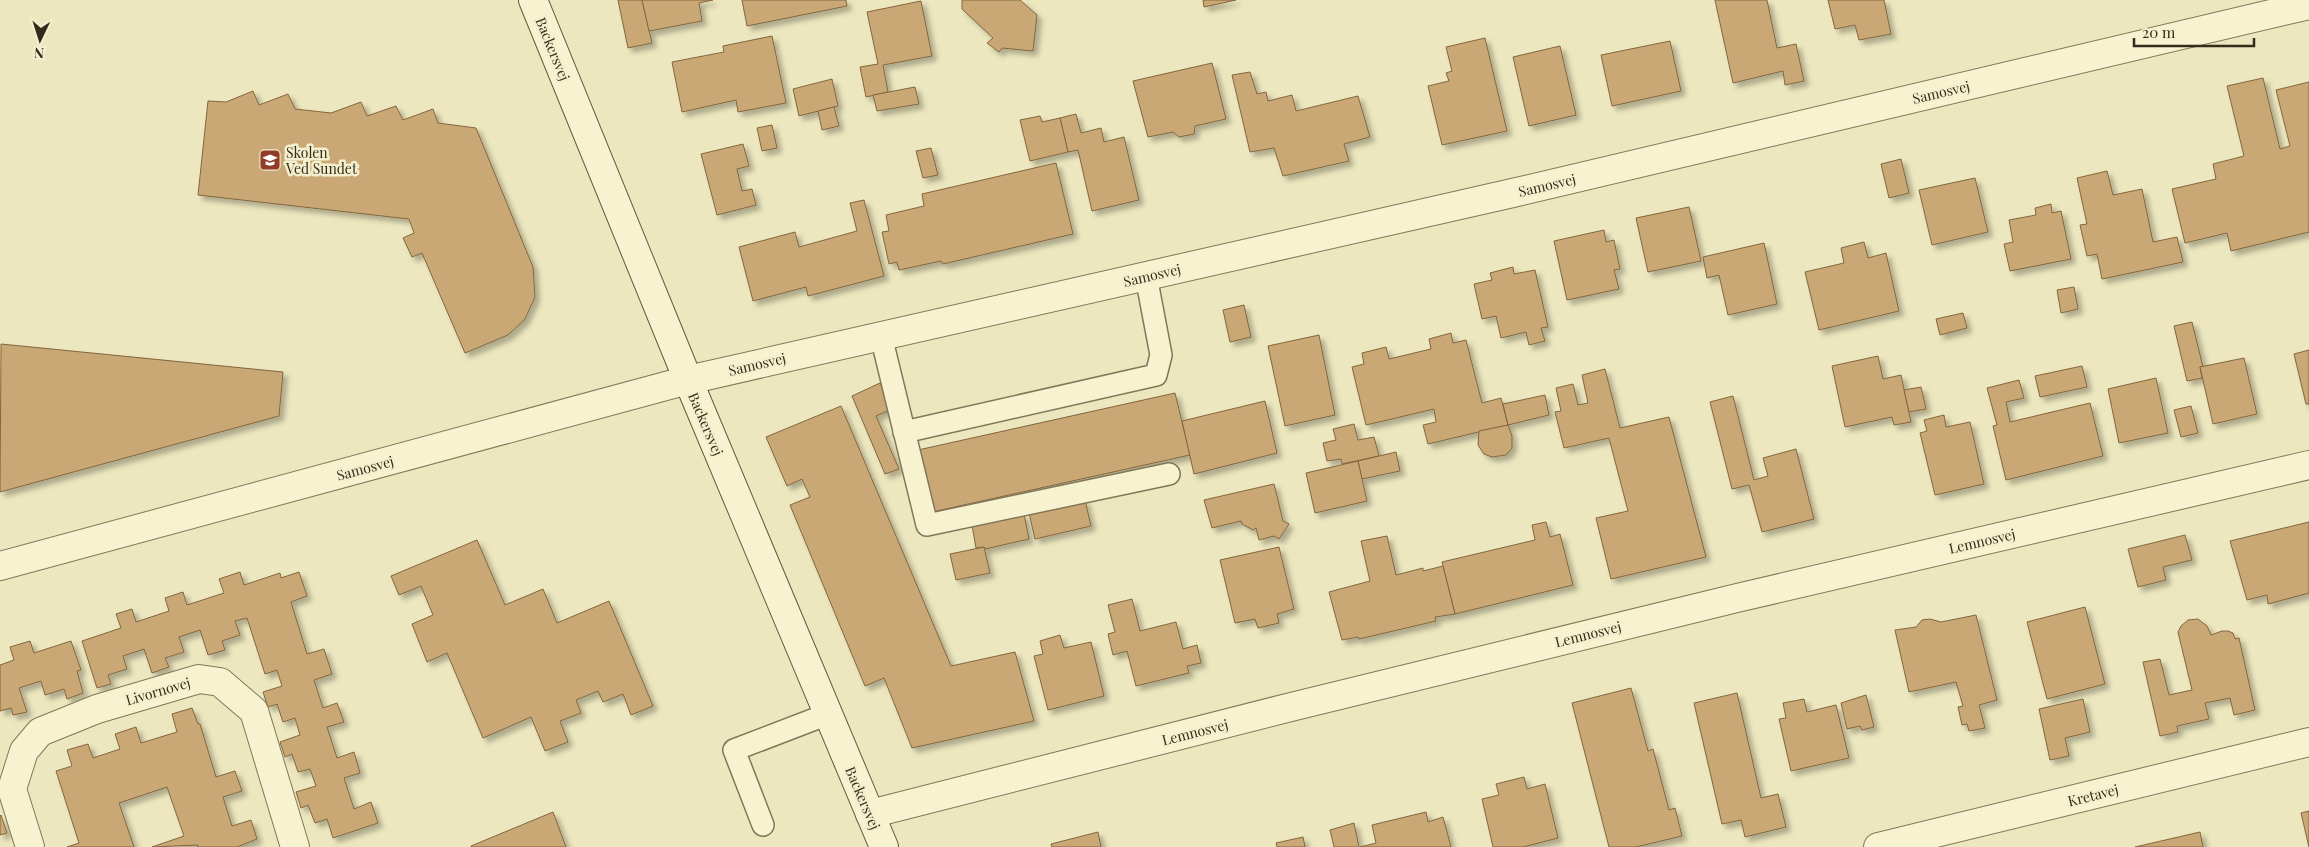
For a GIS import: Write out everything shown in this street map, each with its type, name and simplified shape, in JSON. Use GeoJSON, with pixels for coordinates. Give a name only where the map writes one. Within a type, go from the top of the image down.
{"type":"FeatureCollection","features":[{"type":"Feature","properties":{"kind":"street","name":"Backersvej"},"geometry":{"type":"LineString","coordinates":[[533,0],[688,380],[884,847]]}},
{"type":"Feature","properties":{"kind":"street","name":"Samosvej"},"geometry":{"type":"LineString","coordinates":[[0,566],[688,380],[1517,192],[2309,5]]}},
{"type":"Feature","properties":{"kind":"street","name":"Lemnosvej"},"geometry":{"type":"LineString","coordinates":[[870,814],[1291,707],[1737,598],[2309,466]]}},
{"type":"Feature","properties":{"kind":"street","name":"Livornovej"},"geometry":{"type":"LineString","coordinates":[[30,847],[12,789],[24,751],[40,732],[97,709],[199,679],[220,682],[254,712],[295,847]]}},
{"type":"Feature","properties":{"kind":"street","name":"Kretavej"},"geometry":{"type":"LineString","coordinates":[[1878,847],[2309,742]]}},
{"type":"Feature","properties":{"kind":"lane"},"geometry":{"type":"LineString","coordinates":[[904,432],[1156,375],[1160,355],[1146,276]]}},
{"type":"Feature","properties":{"kind":"lane"},"geometry":{"type":"LineString","coordinates":[[881,336],[927,524],[1169,474]]}},
{"type":"Feature","properties":{"kind":"lane"},"geometry":{"type":"LineString","coordinates":[[763,825],[734,750],[828,714]]}},
{"type":"Feature","properties":{"kind":"building"},"geometry":{"type":"Polygon","coordinates":[[[618,0],[642,0],[652,43],[628,48],[618,0]]]}},
{"type":"Feature","properties":{"kind":"building"},"geometry":{"type":"Polygon","coordinates":[[[642,0],[713,0],[699,3],[702,21],[649,31],[642,0]]]}},
{"type":"Feature","properties":{"kind":"building"},"geometry":{"type":"Polygon","coordinates":[[[742,0],[846,0],[847,6],[747,26],[742,0]]]}},
{"type":"Feature","properties":{"kind":"building"},"geometry":{"type":"Polygon","coordinates":[[[962,0],[1020,0],[1037,15],[1033,51],[1002,48],[999,52],[987,43],[993,38],[962,9],[962,0]]]}},
{"type":"Feature","properties":{"kind":"building"},"geometry":{"type":"Polygon","coordinates":[[[1203,0],[1236,0],[1204,7],[1203,0]]]}},
{"type":"Feature","properties":{"kind":"building"},"geometry":{"type":"Polygon","coordinates":[[[1715,0],[1767,0],[1777,48],[1796,44],[1804,81],[1785,85],[1783,71],[1733,83],[1715,0]]]}},
{"type":"Feature","properties":{"kind":"building"},"geometry":{"type":"Polygon","coordinates":[[[1828,0],[1884,0],[1891,34],[1859,40],[1855,25],[1835,29],[1828,0]]]}},
{"type":"Feature","properties":{"kind":"building"},"geometry":{"type":"Polygon","coordinates":[[[921,1],[932,56],[883,65],[888,92],[866,97],[860,67],[878,64],[867,12],[921,1]]]}},
{"type":"Feature","properties":{"kind":"building"},"geometry":{"type":"Polygon","coordinates":[[[772,36],[786,103],[738,112],[736,100],[682,112],[672,62],[724,52],[723,46],[772,36]]]}},
{"type":"Feature","properties":{"kind":"building"},"geometry":{"type":"Polygon","coordinates":[[[1485,38],[1507,131],[1442,145],[1428,86],[1449,81],[1446,73],[1452,71],[1446,47],[1485,38]]]}},
{"type":"Feature","properties":{"kind":"building"},"geometry":{"type":"Polygon","coordinates":[[[1670,41],[1681,91],[1612,106],[1601,55],[1670,41]]]}},
{"type":"Feature","properties":{"kind":"building"},"geometry":{"type":"Polygon","coordinates":[[[1560,46],[1576,115],[1529,126],[1513,57],[1560,46]]]}},
{"type":"Feature","properties":{"kind":"building"},"geometry":{"type":"Polygon","coordinates":[[[1212,63],[1226,119],[1195,126],[1194,134],[1179,137],[1173,132],[1148,137],[1133,81],[1212,63]]]}},
{"type":"Feature","properties":{"kind":"building"},"geometry":{"type":"Polygon","coordinates":[[[1250,72],[1257,94],[1266,92],[1268,101],[1292,95],[1296,111],[1358,96],[1370,137],[1344,144],[1349,161],[1283,176],[1274,148],[1250,152],[1232,75],[1250,72]]]}},
{"type":"Feature","properties":{"kind":"building"},"geometry":{"type":"Polygon","coordinates":[[[2263,78],[2280,149],[2290,146],[2276,90],[2309,82],[2309,232],[2231,251],[2227,233],[2185,243],[2172,189],[2216,179],[2213,164],[2244,156],[2227,86],[2263,78]]]}},
{"type":"Feature","properties":{"kind":"building"},"geometry":{"type":"Polygon","coordinates":[[[832,79],[838,106],[799,116],[793,89],[832,79]]]}},
{"type":"Feature","properties":{"kind":"building"},"geometry":{"type":"Polygon","coordinates":[[[915,87],[919,104],[877,111],[873,95],[915,87]]]}},
{"type":"Feature","properties":{"kind":"building"},"geometry":{"type":"Polygon","coordinates":[[[253,91],[259,105],[288,94],[295,109],[331,113],[361,102],[367,116],[396,106],[403,120],[433,109],[438,123],[476,128],[533,267],[535,297],[525,319],[508,335],[465,353],[422,253],[412,257],[403,238],[414,233],[409,219],[198,195],[208,101],[226,102],[253,91]]]}},
{"type":"Feature","properties":{"kind":"building"},"geometry":{"type":"Polygon","coordinates":[[[834,107],[839,126],[822,130],[818,111],[834,107]]]}},
{"type":"Feature","properties":{"kind":"building"},"geometry":{"type":"Polygon","coordinates":[[[1076,114],[1081,133],[1101,128],[1104,142],[1124,137],[1139,200],[1092,211],[1078,150],[1068,152],[1060,118],[1076,114]]]}},
{"type":"Feature","properties":{"kind":"building"},"geometry":{"type":"Polygon","coordinates":[[[1040,116],[1042,122],[1060,118],[1068,152],[1030,161],[1020,120],[1040,116]]]}},
{"type":"Feature","properties":{"kind":"building"},"geometry":{"type":"Polygon","coordinates":[[[772,125],[777,148],[762,151],[757,128],[772,125]]]}},
{"type":"Feature","properties":{"kind":"building"},"geometry":{"type":"Polygon","coordinates":[[[743,144],[749,166],[737,169],[742,191],[752,189],[756,205],[717,215],[701,154],[743,144]]]}},
{"type":"Feature","properties":{"kind":"building"},"geometry":{"type":"Polygon","coordinates":[[[931,148],[938,175],[923,178],[916,151],[931,148]]]}},
{"type":"Feature","properties":{"kind":"building"},"geometry":{"type":"Polygon","coordinates":[[[1901,159],[1909,193],[1889,198],[1881,164],[1901,159]]]}},
{"type":"Feature","properties":{"kind":"building"},"geometry":{"type":"Polygon","coordinates":[[[1056,163],[1073,234],[943,264],[941,261],[899,270],[897,262],[889,264],[882,232],[889,231],[886,215],[924,206],[922,194],[1056,163]]]}},
{"type":"Feature","properties":{"kind":"building"},"geometry":{"type":"Polygon","coordinates":[[[2107,171],[2113,195],[2142,189],[2153,242],[2177,237],[2183,262],[2102,279],[2097,254],[2087,256],[2080,225],[2087,224],[2077,178],[2107,171]]]}},
{"type":"Feature","properties":{"kind":"building"},"geometry":{"type":"Polygon","coordinates":[[[1975,178],[1988,232],[1932,245],[1919,190],[1975,178]]]}},
{"type":"Feature","properties":{"kind":"building"},"geometry":{"type":"Polygon","coordinates":[[[864,200],[884,276],[808,296],[806,287],[753,301],[739,247],[795,232],[799,247],[857,231],[850,203],[864,200]]]}},
{"type":"Feature","properties":{"kind":"building"},"geometry":{"type":"Polygon","coordinates":[[[2051,204],[2052,213],[2061,211],[2071,259],[2010,271],[2004,244],[2013,242],[2009,220],[2036,215],[2035,208],[2051,204]]]}},
{"type":"Feature","properties":{"kind":"building"},"geometry":{"type":"Polygon","coordinates":[[[1689,207],[1701,261],[1648,272],[1636,218],[1689,207]]]}},
{"type":"Feature","properties":{"kind":"building"},"geometry":{"type":"Polygon","coordinates":[[[1604,230],[1606,242],[1614,240],[1620,269],[1614,270],[1619,289],[1567,300],[1554,241],[1604,230]]]}},
{"type":"Feature","properties":{"kind":"building"},"geometry":{"type":"Polygon","coordinates":[[[1864,242],[1868,258],[1886,253],[1899,311],[1819,330],[1805,272],[1844,263],[1841,248],[1864,242]]]}},
{"type":"Feature","properties":{"kind":"building"},"geometry":{"type":"Polygon","coordinates":[[[1764,243],[1777,304],[1728,315],[1719,275],[1707,278],[1703,257],[1764,243]]]}},
{"type":"Feature","properties":{"kind":"building"},"geometry":{"type":"Polygon","coordinates":[[[1513,267],[1514,274],[1535,270],[1548,327],[1541,328],[1545,341],[1529,345],[1526,332],[1501,338],[1496,316],[1482,319],[1474,284],[1492,280],[1490,273],[1513,267]]]}},
{"type":"Feature","properties":{"kind":"building"},"geometry":{"type":"Polygon","coordinates":[[[2074,287],[2078,309],[2061,313],[2057,290],[2074,287]]]}},
{"type":"Feature","properties":{"kind":"building"},"geometry":{"type":"Polygon","coordinates":[[[1244,305],[1251,337],[1230,342],[1223,310],[1244,305]]]}},
{"type":"Feature","properties":{"kind":"building"},"geometry":{"type":"Polygon","coordinates":[[[1963,313],[1967,328],[1940,335],[1936,319],[1963,313]]]}},
{"type":"Feature","properties":{"kind":"building"},"geometry":{"type":"Polygon","coordinates":[[[2192,322],[2203,367],[2200,367],[2202,378],[2187,381],[2174,326],[2192,322]]]}},
{"type":"Feature","properties":{"kind":"building"},"geometry":{"type":"Polygon","coordinates":[[[1451,333],[1453,343],[1466,340],[1482,403],[1501,398],[1508,425],[1428,444],[1423,425],[1436,422],[1434,409],[1366,425],[1352,367],[1364,364],[1362,353],[1386,347],[1389,359],[1431,349],[1429,339],[1451,333]]]}},
{"type":"Feature","properties":{"kind":"building"},"geometry":{"type":"Polygon","coordinates":[[[1319,335],[1335,415],[1285,426],[1268,346],[1319,335]]]}},
{"type":"Feature","properties":{"kind":"building"},"geometry":{"type":"Polygon","coordinates":[[[1,344],[283,372],[279,416],[0,492],[1,344]]]}},
{"type":"Feature","properties":{"kind":"building"},"geometry":{"type":"Polygon","coordinates":[[[2309,350],[2309,404],[2306,404],[2294,354],[2309,350]]]}},
{"type":"Feature","properties":{"kind":"building"},"geometry":{"type":"Polygon","coordinates":[[[1878,356],[1883,379],[1901,375],[1911,422],[1894,425],[1892,417],[1845,427],[1832,366],[1878,356]]]}},
{"type":"Feature","properties":{"kind":"building"},"geometry":{"type":"Polygon","coordinates":[[[2244,358],[2257,414],[2213,424],[2200,367],[2244,358]]]}},
{"type":"Feature","properties":{"kind":"building"},"geometry":{"type":"Polygon","coordinates":[[[2082,366],[2087,387],[2040,397],[2035,376],[2082,366]]]}},
{"type":"Feature","properties":{"kind":"building"},"geometry":{"type":"Polygon","coordinates":[[[1605,369],[1620,428],[1669,417],[1706,557],[1611,579],[1596,518],[1628,511],[1609,438],[1564,448],[1555,412],[1561,411],[1556,388],[1573,384],[1578,405],[1588,403],[1582,375],[1605,369]]]}},
{"type":"Feature","properties":{"kind":"building"},"geometry":{"type":"Polygon","coordinates":[[[2156,378],[2168,433],[2119,443],[2108,389],[2156,378]]]}},
{"type":"Feature","properties":{"kind":"building"},"geometry":{"type":"Polygon","coordinates":[[[2019,380],[2024,398],[2006,402],[2010,422],[2090,403],[2103,456],[2006,480],[1993,426],[1997,425],[1987,388],[2019,380]]]}},
{"type":"Feature","properties":{"kind":"building"},"geometry":{"type":"Polygon","coordinates":[[[880,383],[892,409],[876,416],[899,469],[885,474],[852,396],[880,383]]]}},
{"type":"Feature","properties":{"kind":"building"},"geometry":{"type":"Polygon","coordinates":[[[1921,387],[1926,409],[1909,412],[1904,390],[1921,387]]]}},
{"type":"Feature","properties":{"kind":"building"},"geometry":{"type":"Polygon","coordinates":[[[1175,393],[1190,455],[932,512],[918,450],[1175,393]]]}},
{"type":"Feature","properties":{"kind":"building"},"geometry":{"type":"Polygon","coordinates":[[[1545,395],[1549,415],[1508,425],[1503,404],[1545,395]]]}},
{"type":"Feature","properties":{"kind":"building"},"geometry":{"type":"Polygon","coordinates":[[[1733,396],[1754,480],[1768,476],[1763,458],[1796,449],[1814,519],[1762,532],[1749,485],[1732,489],[1710,402],[1733,396]]]}},
{"type":"Feature","properties":{"kind":"building"},"geometry":{"type":"Polygon","coordinates":[[[1265,401],[1277,453],[1194,474],[1182,421],[1265,401]]]}},
{"type":"Feature","properties":{"kind":"building"},"geometry":{"type":"Polygon","coordinates":[[[841,406],[951,666],[1015,652],[1034,721],[912,748],[884,678],[865,686],[790,505],[810,497],[802,479],[787,486],[766,437],[841,406]]]}},
{"type":"Feature","properties":{"kind":"building"},"geometry":{"type":"Polygon","coordinates":[[[2191,406],[2198,433],[2181,437],[2174,410],[2191,406]]]}},
{"type":"Feature","properties":{"kind":"building"},"geometry":{"type":"Polygon","coordinates":[[[1944,415],[1946,427],[1970,422],[1984,484],[1935,495],[1920,433],[1927,431],[1924,420],[1944,415]]]}},
{"type":"Feature","properties":{"kind":"building"},"geometry":{"type":"Polygon","coordinates":[[[1354,424],[1358,440],[1374,437],[1379,456],[1342,464],[1341,459],[1327,461],[1323,443],[1336,440],[1333,429],[1354,424]]]}},
{"type":"Feature","properties":{"kind":"building"},"geometry":{"type":"Polygon","coordinates":[[[1508,425],[1512,436],[1512,448],[1506,455],[1492,457],[1484,454],[1478,445],[1479,431],[1508,425]]]}},
{"type":"Feature","properties":{"kind":"building"},"geometry":{"type":"Polygon","coordinates":[[[1396,452],[1400,471],[1362,479],[1358,461],[1396,452]]]}},
{"type":"Feature","properties":{"kind":"building"},"geometry":{"type":"Polygon","coordinates":[[[1358,461],[1367,501],[1315,513],[1306,473],[1358,461]]]}},
{"type":"Feature","properties":{"kind":"building"},"geometry":{"type":"Polygon","coordinates":[[[1274,484],[1283,521],[1289,524],[1279,539],[1274,536],[1259,540],[1256,528],[1253,530],[1242,524],[1241,521],[1212,528],[1204,500],[1274,484]]]}},
{"type":"Feature","properties":{"kind":"building"},"geometry":{"type":"Polygon","coordinates":[[[1085,500],[1091,526],[1035,539],[1029,513],[1085,500]]]}},
{"type":"Feature","properties":{"kind":"building"},"geometry":{"type":"Polygon","coordinates":[[[1024,514],[1029,539],[985,549],[984,547],[976,548],[972,525],[1024,514]]]}},
{"type":"Feature","properties":{"kind":"building"},"geometry":{"type":"Polygon","coordinates":[[[1546,522],[1550,537],[1560,534],[1573,585],[1455,614],[1442,562],[1535,540],[1532,525],[1546,522]]]}},
{"type":"Feature","properties":{"kind":"building"},"geometry":{"type":"Polygon","coordinates":[[[2309,522],[2309,593],[2268,604],[2267,595],[2247,600],[2230,541],[2309,522]]]}},
{"type":"Feature","properties":{"kind":"building"},"geometry":{"type":"Polygon","coordinates":[[[2185,535],[2192,560],[2163,567],[2166,580],[2138,587],[2128,549],[2185,535]]]}},
{"type":"Feature","properties":{"kind":"building"},"geometry":{"type":"Polygon","coordinates":[[[1387,536],[1396,575],[1423,568],[1423,571],[1443,566],[1455,614],[1435,617],[1436,621],[1359,639],[1358,637],[1342,640],[1329,592],[1370,581],[1361,541],[1387,536]]]}},
{"type":"Feature","properties":{"kind":"building"},"geometry":{"type":"Polygon","coordinates":[[[477,540],[505,605],[543,589],[557,623],[609,601],[653,706],[631,715],[623,694],[603,702],[598,691],[576,700],[581,713],[560,721],[568,742],[545,751],[531,717],[483,738],[447,653],[427,662],[412,624],[433,615],[421,586],[399,595],[391,576],[477,540]]]}},
{"type":"Feature","properties":{"kind":"building"},"geometry":{"type":"Polygon","coordinates":[[[984,547],[990,573],[956,580],[950,554],[984,547]]]}},
{"type":"Feature","properties":{"kind":"building"},"geometry":{"type":"Polygon","coordinates":[[[1279,547],[1294,609],[1277,614],[1279,623],[1258,628],[1255,619],[1235,623],[1220,560],[1279,547]]]}},
{"type":"Feature","properties":{"kind":"building"},"geometry":{"type":"Polygon","coordinates":[[[240,572],[244,585],[280,573],[281,578],[299,572],[307,596],[291,602],[307,654],[324,649],[332,674],[314,680],[323,708],[337,703],[344,722],[327,727],[337,758],[354,752],[360,773],[344,778],[354,809],[371,802],[378,823],[333,838],[327,819],[315,823],[308,805],[301,808],[296,792],[316,786],[310,769],[298,772],[292,754],[285,757],[280,742],[300,735],[295,718],[283,722],[277,704],[268,707],[263,692],[282,686],[277,670],[265,674],[247,618],[235,621],[240,635],[222,641],[225,650],[208,655],[200,630],[179,637],[184,652],[165,658],[169,667],[152,673],[144,649],[123,656],[127,669],[108,675],[111,684],[97,688],[82,641],[121,628],[116,614],[132,609],[136,622],[169,611],[165,598],[183,592],[187,605],[224,593],[219,579],[240,572]]]}},
{"type":"Feature","properties":{"kind":"building"},"geometry":{"type":"Polygon","coordinates":[[[1132,599],[1140,631],[1176,622],[1183,649],[1197,645],[1201,663],[1187,666],[1189,673],[1136,686],[1127,651],[1113,655],[1108,634],[1115,632],[1108,605],[1132,599]]]}},
{"type":"Feature","properties":{"kind":"building"},"geometry":{"type":"Polygon","coordinates":[[[2085,607],[2105,684],[2047,699],[2027,622],[2085,607]]]}},
{"type":"Feature","properties":{"kind":"building"},"geometry":{"type":"Polygon","coordinates":[[[1976,615],[1997,700],[1979,705],[1985,728],[1969,731],[1967,724],[1962,725],[1958,707],[1963,706],[1956,682],[1909,692],[1895,630],[1916,627],[1922,620],[1930,619],[1941,622],[1976,615]]]}},
{"type":"Feature","properties":{"kind":"building"},"geometry":{"type":"Polygon","coordinates":[[[2198,619],[2207,626],[2211,635],[2228,631],[2233,633],[2235,639],[2239,638],[2255,710],[2234,715],[2230,698],[2205,703],[2209,719],[2177,726],[2178,732],[2160,736],[2143,662],[2160,659],[2169,695],[2192,690],[2178,632],[2181,626],[2188,620],[2198,619]]]}},
{"type":"Feature","properties":{"kind":"building"},"geometry":{"type":"Polygon","coordinates":[[[1060,635],[1064,648],[1091,642],[1104,696],[1048,710],[1034,656],[1043,654],[1040,641],[1060,635]]]}},
{"type":"Feature","properties":{"kind":"building"},"geometry":{"type":"Polygon","coordinates":[[[30,641],[34,653],[71,641],[81,670],[77,671],[83,693],[67,699],[64,689],[45,695],[41,681],[19,688],[27,712],[13,715],[11,708],[0,711],[0,665],[14,660],[10,647],[30,641]]]}},
{"type":"Feature","properties":{"kind":"building"},"geometry":{"type":"Polygon","coordinates":[[[1631,688],[1648,751],[1653,749],[1669,810],[1675,808],[1682,836],[1636,847],[1609,847],[1572,703],[1631,688]]]}},
{"type":"Feature","properties":{"kind":"building"},"geometry":{"type":"Polygon","coordinates":[[[1737,693],[1761,798],[1778,794],[1786,827],[1745,837],[1741,820],[1722,824],[1694,703],[1737,693]]]}},
{"type":"Feature","properties":{"kind":"building"},"geometry":{"type":"Polygon","coordinates":[[[1866,695],[1874,727],[1862,730],[1860,726],[1847,729],[1841,703],[1866,695]]]}},
{"type":"Feature","properties":{"kind":"building"},"geometry":{"type":"Polygon","coordinates":[[[1804,699],[1807,712],[1836,705],[1849,758],[1791,771],[1779,719],[1786,718],[1783,703],[1804,699]]]}},
{"type":"Feature","properties":{"kind":"building"},"geometry":{"type":"Polygon","coordinates":[[[2083,699],[2090,732],[2065,738],[2069,756],[2050,760],[2039,709],[2083,699]]]}},
{"type":"Feature","properties":{"kind":"building"},"geometry":{"type":"Polygon","coordinates":[[[192,708],[198,724],[200,724],[216,777],[235,771],[242,791],[223,797],[232,826],[251,820],[257,839],[237,847],[198,847],[198,845],[152,847],[184,836],[167,787],[119,803],[134,847],[67,847],[79,843],[56,771],[72,766],[67,750],[88,744],[93,758],[120,749],[115,734],[136,727],[141,743],[177,732],[172,714],[192,708]]]}},
{"type":"Feature","properties":{"kind":"building"},"geometry":{"type":"Polygon","coordinates":[[[1524,777],[1527,789],[1545,784],[1558,838],[1523,847],[1493,847],[1482,799],[1499,795],[1496,784],[1524,777]]]}},
{"type":"Feature","properties":{"kind":"building"},"geometry":{"type":"Polygon","coordinates":[[[2309,811],[2309,847],[2301,813],[2309,811]]]}},
{"type":"Feature","properties":{"kind":"building"},"geometry":{"type":"Polygon","coordinates":[[[553,812],[566,847],[471,847],[471,846],[553,812]]]}},
{"type":"Feature","properties":{"kind":"building"},"geometry":{"type":"Polygon","coordinates":[[[1426,812],[1428,822],[1443,817],[1451,847],[1360,847],[1376,843],[1372,825],[1426,812]]]}},
{"type":"Feature","properties":{"kind":"building"},"geometry":{"type":"Polygon","coordinates":[[[0,816],[7,833],[0,835],[0,816]]]}},
{"type":"Feature","properties":{"kind":"building"},"geometry":{"type":"Polygon","coordinates":[[[1354,823],[1359,847],[1334,847],[1330,830],[1354,823]]]}},
{"type":"Feature","properties":{"kind":"building"},"geometry":{"type":"Polygon","coordinates":[[[1098,832],[1101,847],[1052,847],[1051,844],[1098,832]]]}},
{"type":"Feature","properties":{"kind":"building"},"geometry":{"type":"Polygon","coordinates":[[[2200,832],[2203,847],[2135,847],[2200,832]]]}},
{"type":"Feature","properties":{"kind":"building"},"geometry":{"type":"Polygon","coordinates":[[[1303,837],[1305,847],[1277,847],[1276,843],[1303,837]]]}},
{"type":"Feature","properties":{"kind":"place","name":"Skolen Ved Sundet"},"geometry":{"type":"Point","coordinates":[270,160]}}]}
